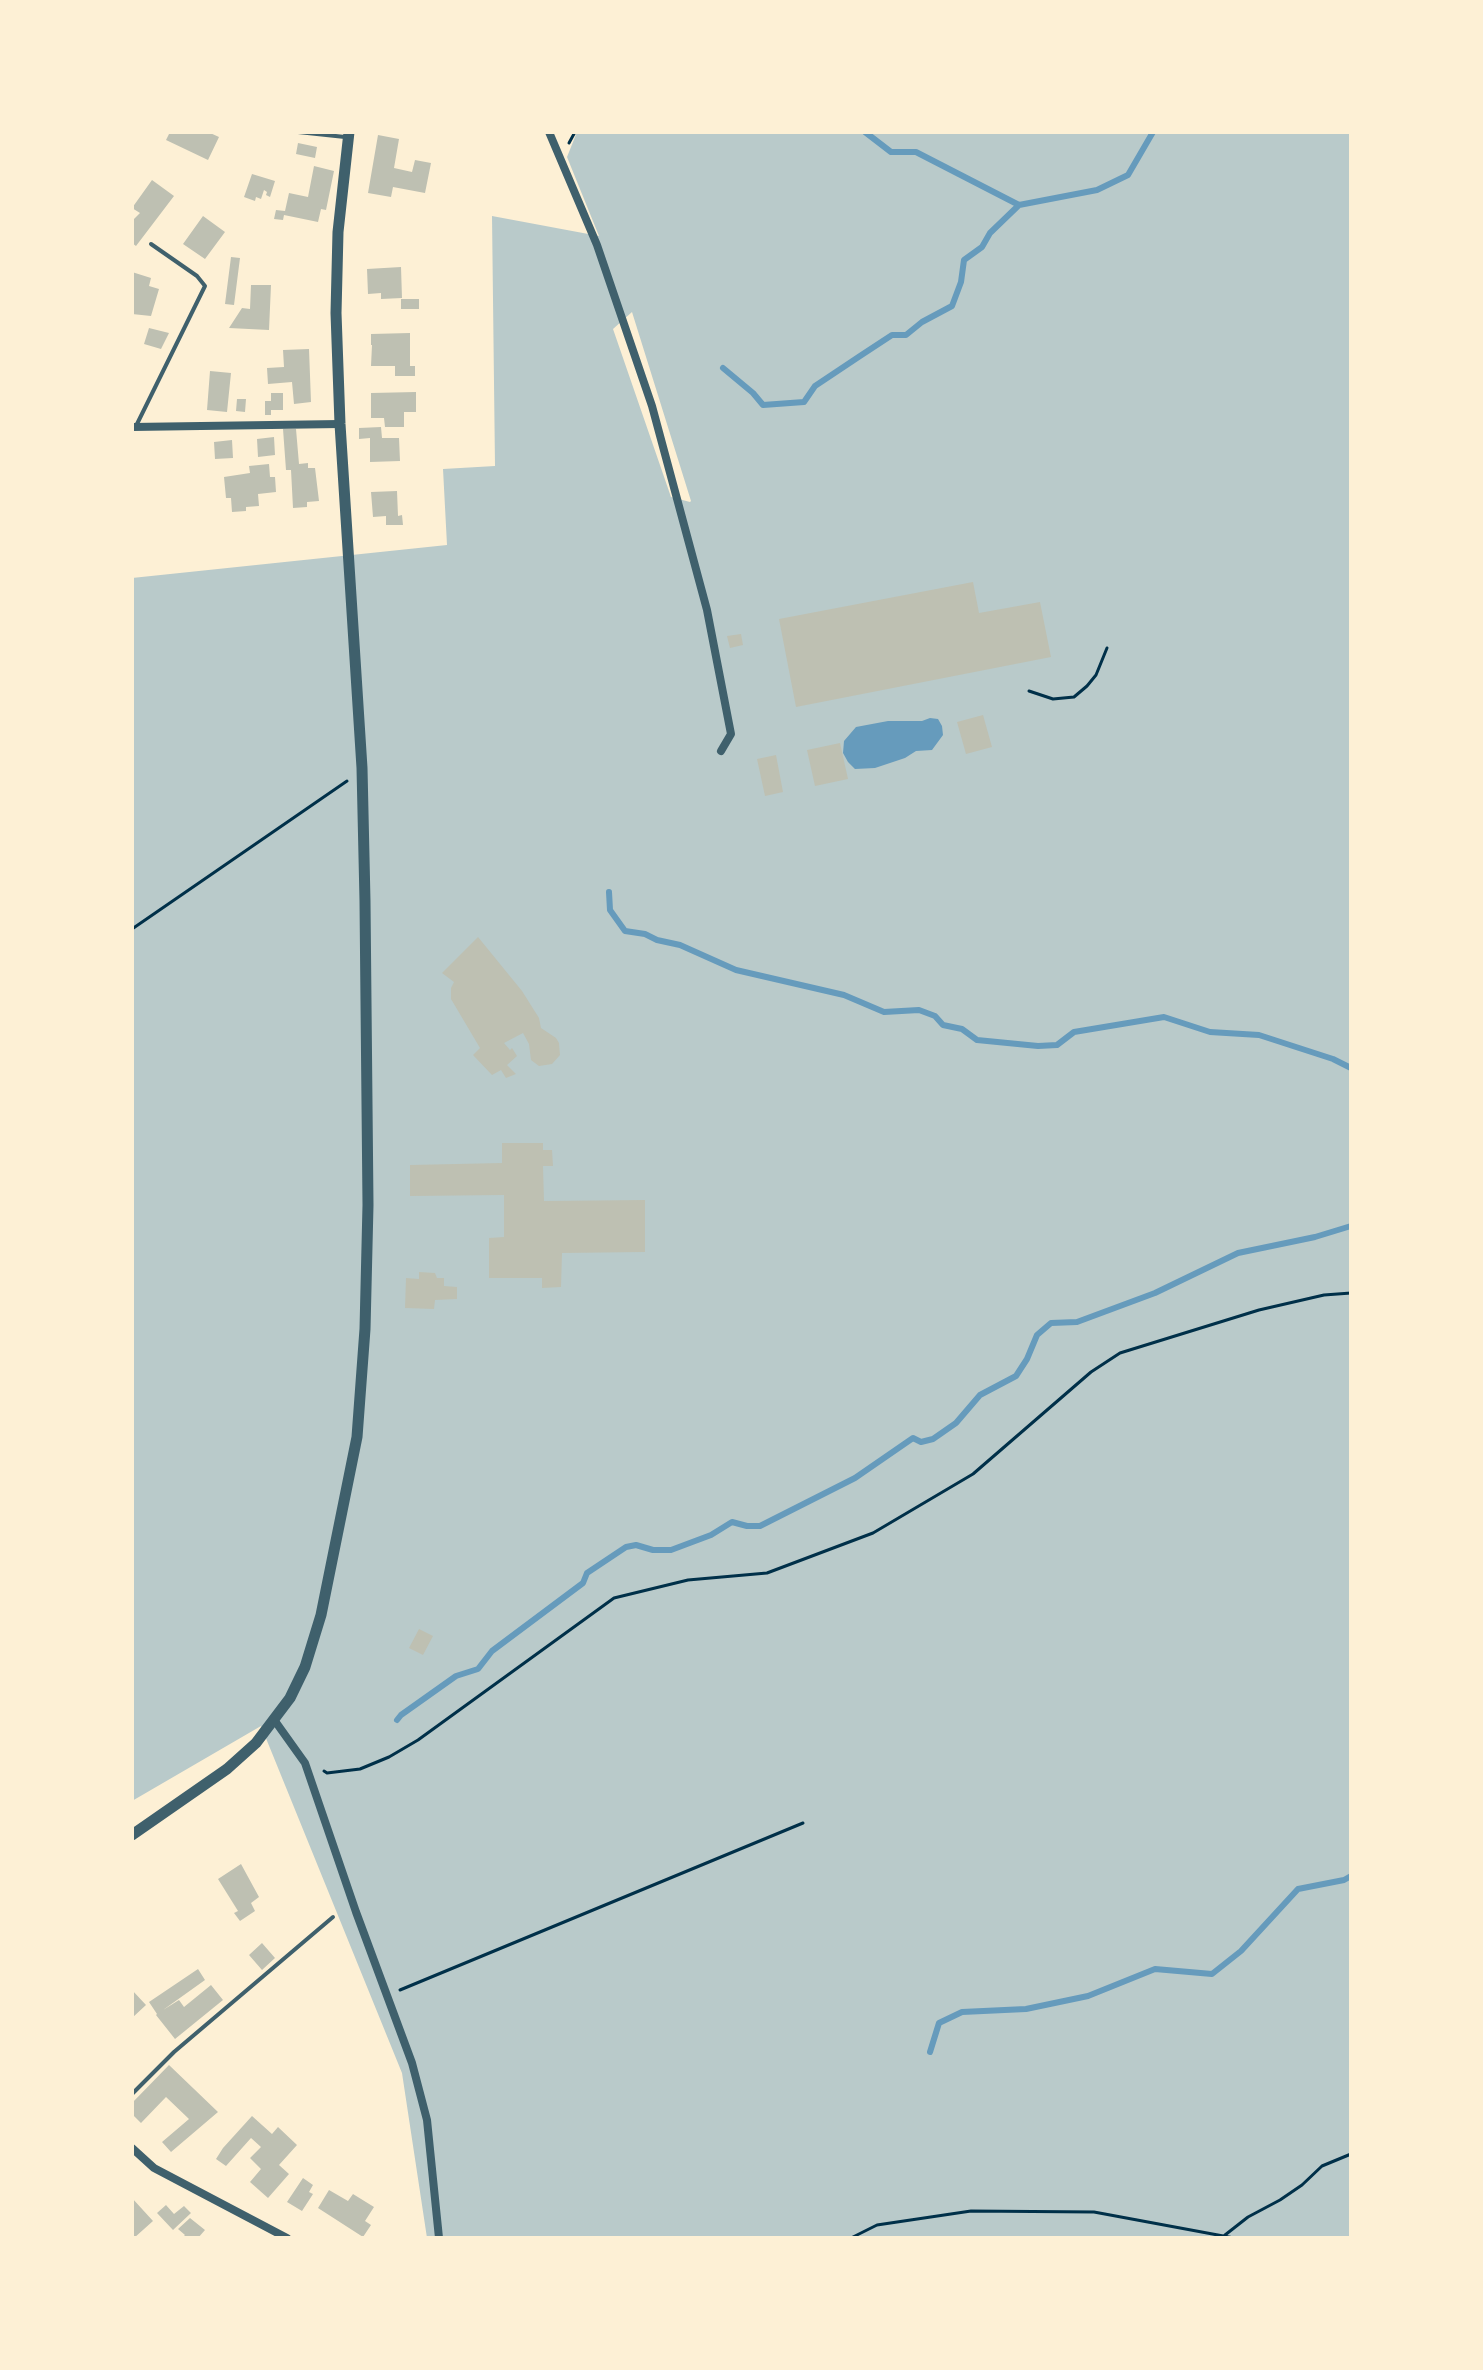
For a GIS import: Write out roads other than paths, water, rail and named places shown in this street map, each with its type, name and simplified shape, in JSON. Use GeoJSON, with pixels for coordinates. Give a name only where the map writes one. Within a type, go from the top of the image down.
{"type":"FeatureCollection","features":[{"type":"Feature","properties":{"kind":"street"},"geometry":{"type":"LineString","coordinates":[[549,132],[597,245],[652,406],[707,610],[731,734],[721,751]]}},
{"type":"Feature","properties":{"kind":"street"},"geometry":{"type":"LineString","coordinates":[[132,1835],[227,1769],[256,1743],[290,1698],[305,1667],[321,1615],[357,1437],[365,1329],[368,1205],[362,768],[336,313],[337,246],[348,135]]}},
{"type":"Feature","properties":{"kind":"street"},"geometry":{"type":"LineString","coordinates":[[134,427],[340,424]]}},
{"type":"Feature","properties":{"kind":"street"},"geometry":{"type":"LineString","coordinates":[[275,1721],[305,1763],[412,2063],[427,2120],[439,2238]]}},
{"type":"Feature","properties":{"kind":"street"},"geometry":{"type":"LineString","coordinates":[[132,2148],[154,2168],[287,2238]]}},
{"type":"Feature","properties":{"kind":"lane"},"geometry":{"type":"LineString","coordinates":[[298,132],[348,135]]}},
{"type":"Feature","properties":{"kind":"lane"},"geometry":{"type":"LineString","coordinates":[[134,427],[205,286],[197,276],[151,244]]}},
{"type":"Feature","properties":{"kind":"lane"},"geometry":{"type":"LineString","coordinates":[[132,2094],[174,2052],[333,1917]]}},
{"type":"Feature","properties":{"kind":"water"},"geometry":{"type":"Polygon","coordinates":[[[938,719],[943,735],[932,750],[916,751],[875,768],[855,769],[843,753],[844,741],[856,727],[938,719]]]}},
{"type":"Feature","properties":{"kind":"waterway"},"geometry":{"type":"LineString","coordinates":[[865,132],[891,152],[916,152],[1019,205]]}},
{"type":"Feature","properties":{"kind":"waterway"},"geometry":{"type":"LineString","coordinates":[[723,368],[763,405],[804,402],[815,386],[892,335],[906,335],[922,322],[952,306],[961,282],[964,260],[982,247],[990,233],[1019,205],[1097,190],[1128,175],[1153,132]]}},
{"type":"Feature","properties":{"kind":"waterway"},"geometry":{"type":"LineString","coordinates":[[609,892],[610,910],[625,931],[680,945],[736,970],[844,995],[884,1012],[919,1010],[935,1016],[943,1025],[962,1029],[977,1040],[1057,1045],[1074,1032],[1164,1017],[1210,1032],[1259,1035],[1351,1068]]}},
{"type":"Feature","properties":{"kind":"waterway"},"geometry":{"type":"LineString","coordinates":[[397,1720],[456,1676],[478,1669],[492,1651],[583,1583],[587,1573],[626,1547],[636,1545],[653,1550],[671,1550],[711,1535],[732,1522],[760,1526],[855,1478],[913,1438],[921,1442],[933,1439],[956,1423],[980,1395],[1016,1376],[1037,1335],[1051,1323],[1077,1322],[1155,1293],[1238,1253],[1351,1226]]}},
{"type":"Feature","properties":{"kind":"waterway"},"geometry":{"type":"LineString","coordinates":[[930,2052],[939,2023],[962,2012],[1026,2009],[1088,1996],[1155,1969],[1212,1974],[1241,1951],[1298,1889],[1351,1876]]}}]}
